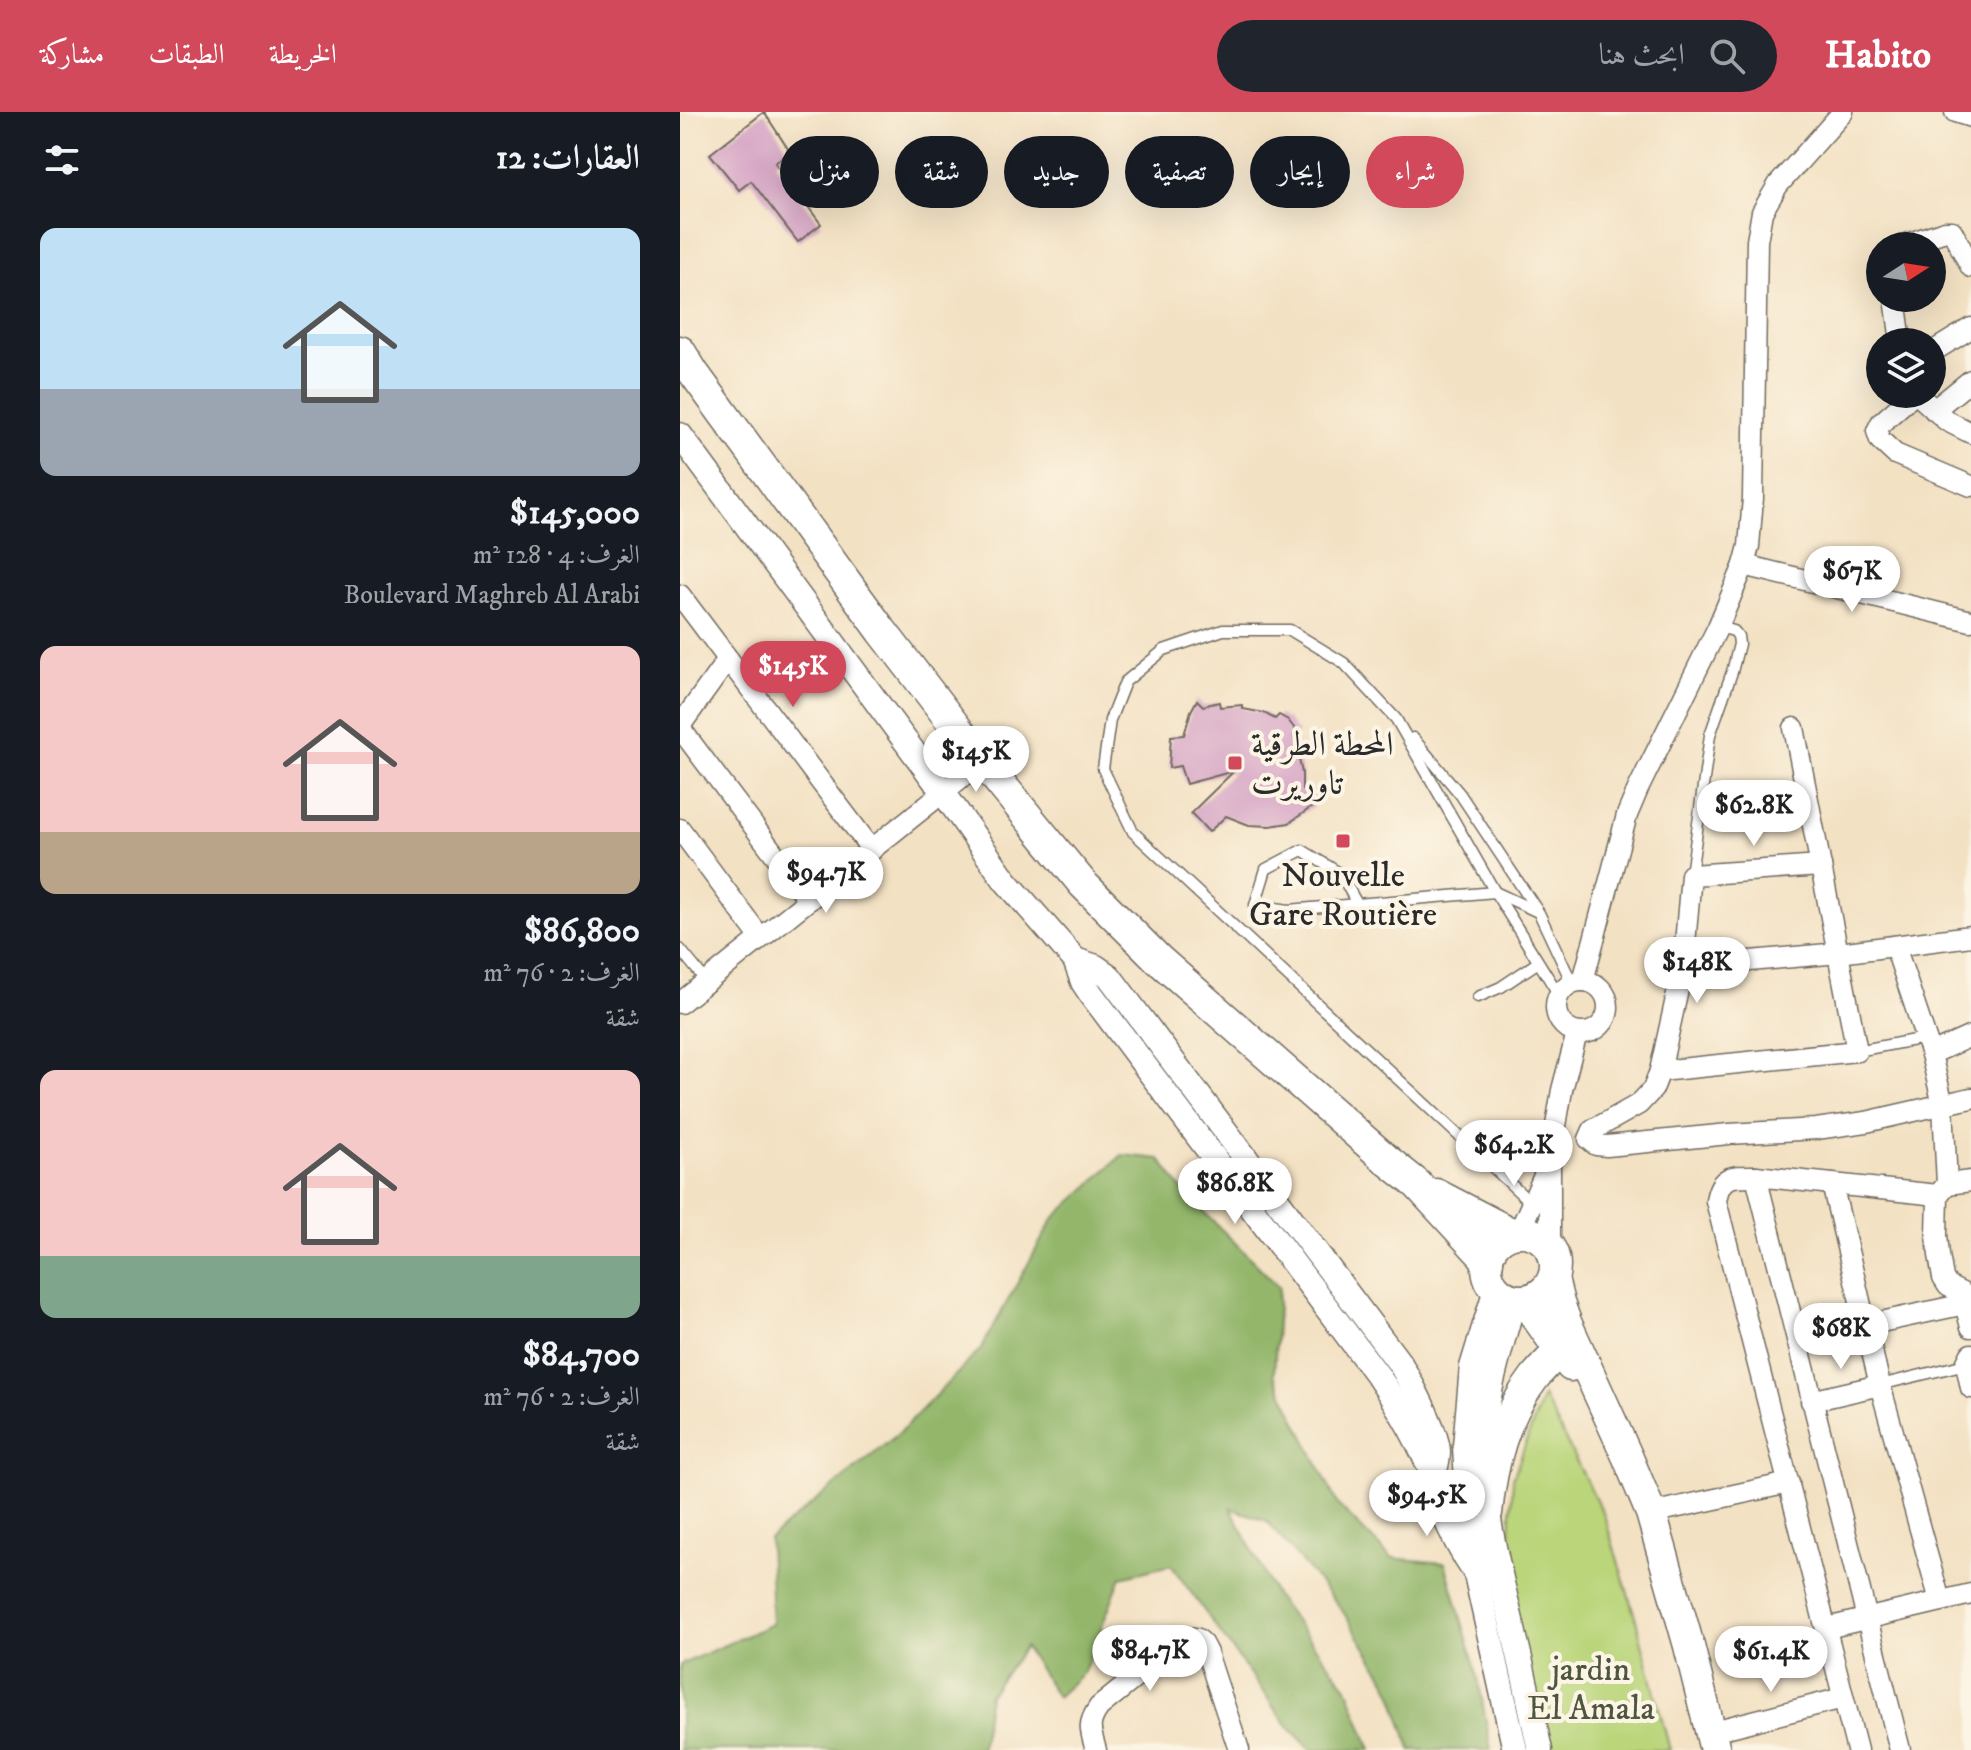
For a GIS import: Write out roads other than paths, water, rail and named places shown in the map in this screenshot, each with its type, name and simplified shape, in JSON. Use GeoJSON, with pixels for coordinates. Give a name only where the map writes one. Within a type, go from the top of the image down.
{"type":"FeatureCollection","features":[{"type":"Feature","properties":{"kind":"main road"},"geometry":{"type":"LineString","coordinates":[[684,361],[882,631],[1062,860],[1159,960],[1417,1184],[1560,1350],[1608,1416]]}},
{"type":"Feature","properties":{"kind":"main road"},"geometry":{"type":"LineString","coordinates":[[1417,1184],[1515,1233],[1533,1234],[1550,1247],[1555,1263],[1553,1279],[1566,1322],[1651,1513],[1713,1741]]}},
{"type":"Feature","properties":{"kind":"main road"},"geometry":{"type":"LineString","coordinates":[[1506,1287],[1492,1249],[1500,1239],[1515,1233]]}},
{"type":"Feature","properties":{"kind":"main road"},"geometry":{"type":"LineString","coordinates":[[1506,1287],[1541,1294],[1553,1279]]}},
{"type":"Feature","properties":{"kind":"main road"},"geometry":{"type":"LineString","coordinates":[[1487,1513],[1490,1478],[1499,1442],[1514,1408],[1535,1377],[1560,1350]]}},
{"type":"Feature","properties":{"kind":"street"},"geometry":{"type":"LineString","coordinates":[[1571,986],[1599,987],[1608,1002],[1605,1019],[1594,1031],[1577,1033],[1568,1029],[1561,1023],[1556,1004],[1571,986],[1627,815],[1718,627],[1749,546],[1753,498],[1757,241],[1762,212],[1778,185],[1843,112]]}},
{"type":"Feature","properties":{"kind":"street"},"geometry":{"type":"LineString","coordinates":[[1955,112],[1971,117]]}},
{"type":"Feature","properties":{"kind":"street"},"geometry":{"type":"LineString","coordinates":[[1942,232],[1952,231],[1971,267]]}},
{"type":"Feature","properties":{"kind":"street"},"geometry":{"type":"LineString","coordinates":[[1946,343],[1971,328]]}},
{"type":"Feature","properties":{"kind":"street"},"geometry":{"type":"LineString","coordinates":[[1934,410],[1971,380]]}},
{"type":"Feature","properties":{"kind":"street"},"geometry":{"type":"LineString","coordinates":[[1899,408],[1881,423],[1877,431],[1880,440],[1895,454],[1971,486]]}},
{"type":"Feature","properties":{"kind":"street"},"geometry":{"type":"LineString","coordinates":[[1932,408],[1947,421],[1971,433]]}},
{"type":"Feature","properties":{"kind":"street"},"geometry":{"type":"LineString","coordinates":[[680,435],[1005,880],[1075,960],[1091,994],[1392,1396],[1420,1447],[1449,1527],[1476,1574]]}},
{"type":"Feature","properties":{"kind":"street"},"geometry":{"type":"LineString","coordinates":[[1744,565],[1971,621]]}},
{"type":"Feature","properties":{"kind":"street"},"geometry":{"type":"LineString","coordinates":[[680,595],[872,850]]}},
{"type":"Feature","properties":{"kind":"street"},"geometry":{"type":"LineString","coordinates":[[728,659],[680,727],[809,900]]}},
{"type":"Feature","properties":{"kind":"street"},"geometry":{"type":"LineString","coordinates":[[1660,1071],[1857,1051],[1794,728]]}},
{"type":"Feature","properties":{"kind":"street"},"geometry":{"type":"LineString","coordinates":[[680,1003],[982,761]]}},
{"type":"Feature","properties":{"kind":"street"},"geometry":{"type":"LineString","coordinates":[[680,829],[760,937]]}},
{"type":"Feature","properties":{"kind":"street"},"geometry":{"type":"LineString","coordinates":[[1821,866],[1691,875],[1683,967],[1660,1071],[1653,1089],[1639,1104],[1593,1130],[1589,1139],[1596,1145],[1607,1146],[1816,1129],[1866,1122],[1971,1098]]}},
{"type":"Feature","properties":{"kind":"street"},"geometry":{"type":"LineString","coordinates":[[1683,967],[1839,953],[1971,936]]}},
{"type":"Feature","properties":{"kind":"street"},"geometry":{"type":"LineString","coordinates":[[1895,946],[1928,1046],[1943,1105],[1942,1190],[1937,1235],[1943,1278],[1948,1286],[1966,1296]]}},
{"type":"Feature","properties":{"kind":"street"},"geometry":{"type":"LineString","coordinates":[[1550,1247],[1550,1161],[1562,1090],[1577,1033]]}},
{"type":"Feature","properties":{"kind":"street"},"geometry":{"type":"LineString","coordinates":[[1928,1046],[1971,1036]]}},
{"type":"Feature","properties":{"kind":"street"},"geometry":{"type":"LineString","coordinates":[[1515,1233],[1550,1161]]}},
{"type":"Feature","properties":{"kind":"street"},"geometry":{"type":"LineString","coordinates":[[1857,1750],[1716,1201],[1718,1187],[1727,1179],[1737,1176],[1942,1190],[1971,1181]]}},
{"type":"Feature","properties":{"kind":"street"},"geometry":{"type":"LineString","coordinates":[[1756,1176],[1900,1750]]}},
{"type":"Feature","properties":{"kind":"street"},"geometry":{"type":"LineString","coordinates":[[1832,1184],[1880,1385],[1940,1601]]}},
{"type":"Feature","properties":{"kind":"street"},"geometry":{"type":"LineString","coordinates":[[1506,1287],[1483,1447],[1487,1513],[1496,1566],[1540,1750]]}},
{"type":"Feature","properties":{"kind":"street"},"geometry":{"type":"LineString","coordinates":[[1506,1287],[1472,1367],[1465,1446],[1470,1537],[1476,1574],[1515,1750]]}},
{"type":"Feature","properties":{"kind":"street"},"geometry":{"type":"LineString","coordinates":[[1867,1325],[1966,1296]]}},
{"type":"Feature","properties":{"kind":"street"},"geometry":{"type":"LineString","coordinates":[[1966,1296],[1971,1327]]}},
{"type":"Feature","properties":{"kind":"street"},"geometry":{"type":"LineString","coordinates":[[1968,1359],[1971,1388]]}},
{"type":"Feature","properties":{"kind":"street"},"geometry":{"type":"LineString","coordinates":[[1811,1401],[1880,1385]]}},
{"type":"Feature","properties":{"kind":"street"},"geometry":{"type":"LineString","coordinates":[[1651,1513],[1789,1483]]}},
{"type":"Feature","properties":{"kind":"street"},"geometry":{"type":"LineString","coordinates":[[1827,1628],[1971,1594]]}},
{"type":"Feature","properties":{"kind":"street"},"geometry":{"type":"LineString","coordinates":[[1096,1750],[1090,1719],[1099,1707],[1183,1639],[1190,1637],[1201,1641],[1207,1653],[1239,1750]]}},
{"type":"Feature","properties":{"kind":"street"},"geometry":{"type":"LineString","coordinates":[[1713,1741],[1843,1698]]}},
{"type":"Feature","properties":{"kind":"lane"},"geometry":{"type":"LineString","coordinates":[[1691,875],[1710,735],[1739,644],[1734,631],[1718,627]]}},
{"type":"Feature","properties":{"kind":"lane"},"geometry":{"type":"LineString","coordinates":[[1531,1203],[1133,832],[1103,769],[1110,720],[1125,682],[1164,650],[1223,630],[1290,630],[1344,663],[1460,794],[1539,913],[1571,986]]}},
{"type":"Feature","properties":{"kind":"lane"},"geometry":{"type":"LineString","coordinates":[[1396,719],[1537,963],[1571,986]]}},
{"type":"Feature","properties":{"kind":"lane"},"geometry":{"type":"LineString","coordinates":[[1357,904],[1341,874],[1302,850],[1266,869],[1255,905],[1289,910],[1495,892],[1539,913]]}},
{"type":"Feature","properties":{"kind":"lane"},"geometry":{"type":"LineString","coordinates":[[680,949],[706,981]]}},
{"type":"Feature","properties":{"kind":"lane"},"geometry":{"type":"LineString","coordinates":[[1478,997],[1501,987],[1537,963]]}},
{"type":"Feature","properties":{"kind":"lane"},"geometry":{"type":"LineString","coordinates":[[1857,1051],[1928,1046]]}},
{"type":"Feature","properties":{"kind":"lane"},"geometry":{"type":"LineString","coordinates":[[1880,1385],[1968,1359]]}},
{"type":"Feature","properties":{"kind":"place","name":"المحطة الطرقية تاوريرت"},"geometry":{"type":"Point","coordinates":[1235,763]}},
{"type":"Feature","properties":{"kind":"place","name":"Nouvelle Gare Routière"},"geometry":{"type":"Point","coordinates":[1343,841]}},
{"type":"Feature","properties":{"kind":"park label","name":"jardin El Amala"},"geometry":{"type":"Point","coordinates":[1591,1688]}}]}
